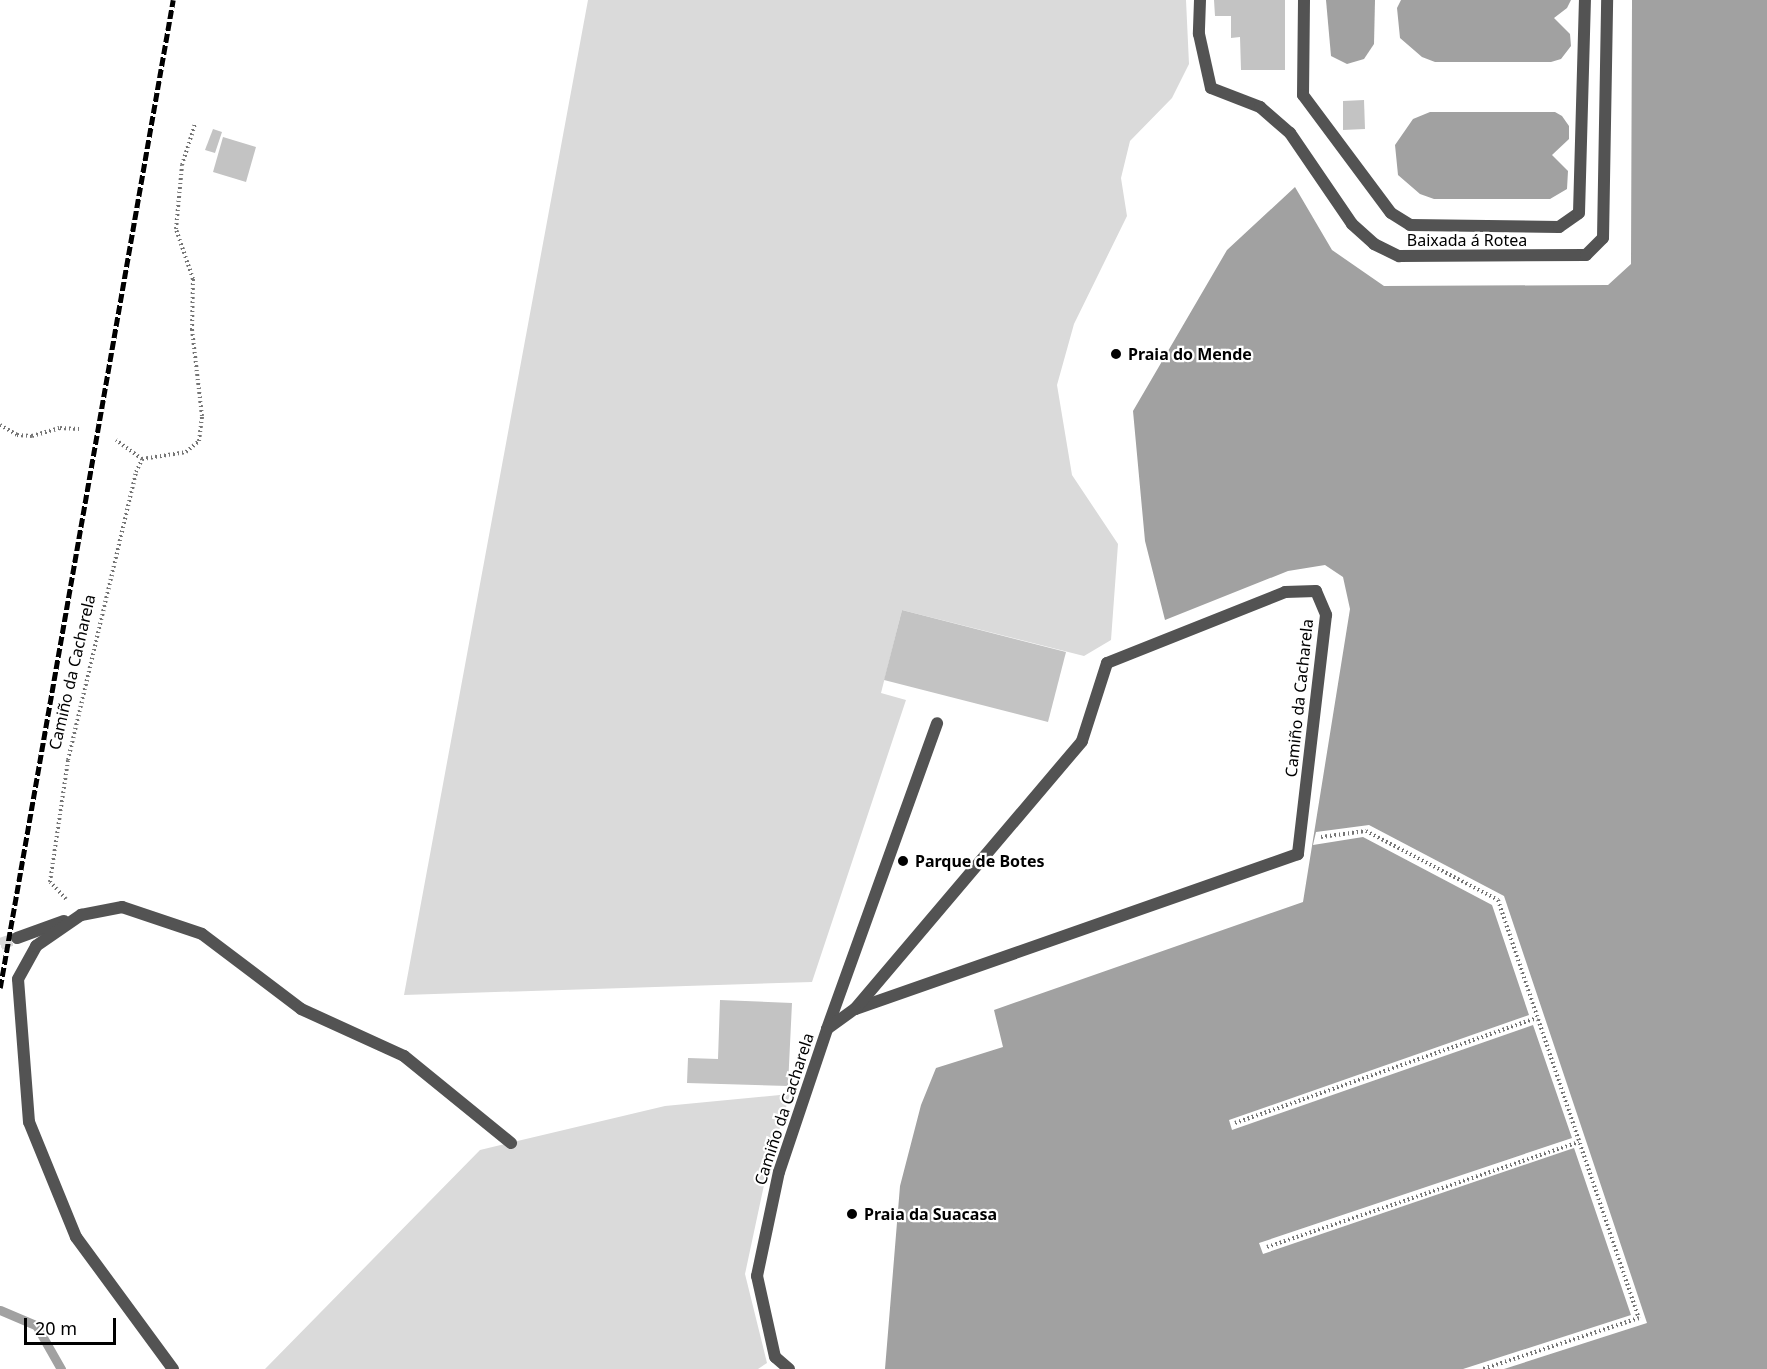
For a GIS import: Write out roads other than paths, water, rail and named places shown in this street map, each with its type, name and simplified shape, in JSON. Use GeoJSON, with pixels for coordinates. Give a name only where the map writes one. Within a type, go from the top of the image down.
{"type":"FeatureCollection","features":[{"type":"Feature","properties":{"kind":"street","name":"Baixada á Rotea"},"geometry":{"type":"LineString","coordinates":[[1200,0],[1199,34],[1211,88],[1260,107],[1290,133],[1352,224],[1374,244],[1399,256],[1586,255],[1603,238],[1607,0]]}},
{"type":"Feature","properties":{"kind":"street"},"geometry":{"type":"LineString","coordinates":[[1304,0],[1303,95],[1391,213],[1410,225],[1559,227],[1579,213],[1585,0]]}},
{"type":"Feature","properties":{"kind":"street","name":"Camiño da Cacharela"},"geometry":{"type":"LineString","coordinates":[[827,1029],[855,1009],[1082,741],[1107,663],[1285,592],[1316,591],[1326,615],[1298,854],[855,1009]]}},
{"type":"Feature","properties":{"kind":"street","name":"Camiño da Cacharela"},"geometry":{"type":"LineString","coordinates":[[789,1369],[776,1356],[757,1276],[779,1172],[827,1029],[937,723]]}},
{"type":"Feature","properties":{"kind":"street"},"geometry":{"type":"LineString","coordinates":[[17,938],[81,915],[122,907],[202,934],[301,1009],[404,1056],[511,1143]]}},
{"type":"Feature","properties":{"kind":"street"},"geometry":{"type":"LineString","coordinates":[[81,915],[36,946],[18,979],[29,1122],[76,1237],[173,1369]]}},
{"type":"Feature","properties":{"kind":"waterway"},"geometry":{"type":"LineString","coordinates":[[0,1310],[36,1325],[61,1369]]}},
{"type":"Feature","properties":{"kind":"tunnel"},"geometry":{"type":"LineString","coordinates":[[0,944],[17,938]]}},
{"type":"Feature","properties":{"kind":"railway"},"geometry":{"type":"LineString","coordinates":[[0,988],[173,0]]}},
{"type":"Feature","properties":{"kind":"place","name":"Praia do Mende"},"geometry":{"type":"Point","coordinates":[1116,354]}},
{"type":"Feature","properties":{"kind":"place","name":"Parque de Botes"},"geometry":{"type":"Point","coordinates":[903,861]}},
{"type":"Feature","properties":{"kind":"place","name":"Praia da Suacasa"},"geometry":{"type":"Point","coordinates":[852,1214]}}]}
